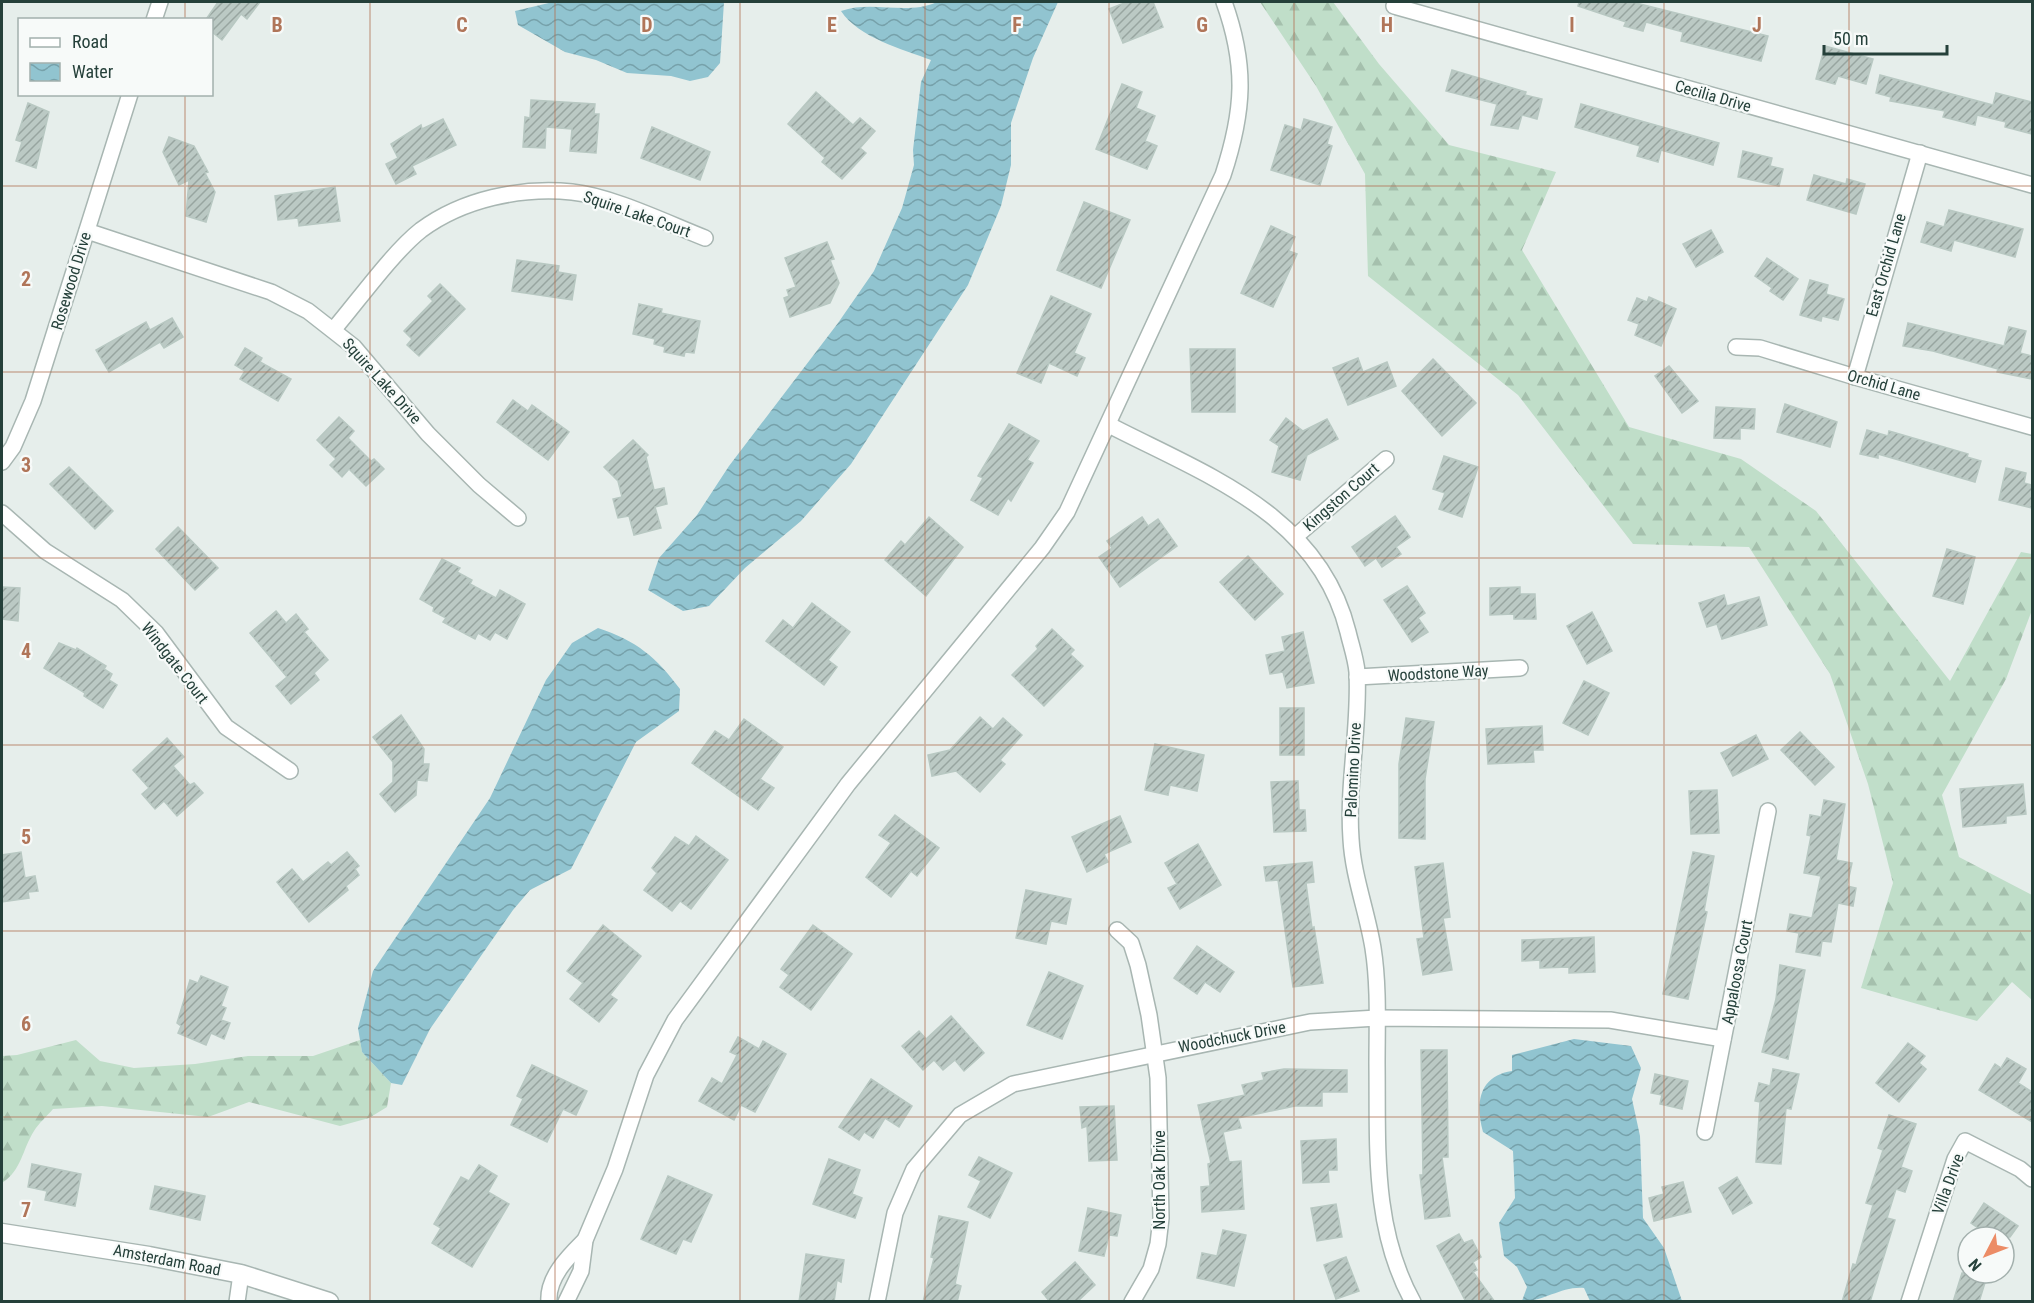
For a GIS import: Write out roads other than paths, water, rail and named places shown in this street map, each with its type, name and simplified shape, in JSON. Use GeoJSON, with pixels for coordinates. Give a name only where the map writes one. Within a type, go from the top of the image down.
{"type":"FeatureCollection","features":[{"type":"Feature","properties":{"kind":"street"},"geometry":{"type":"LineString","coordinates":[[155,18],[160,2]]}},
{"type":"Feature","properties":{"kind":"street"},"geometry":{"type":"LineString","coordinates":[[566,1302],[581,1271],[585,1240],[615,1169],[646,1075],[675,1020],[848,784],[1042,548],[1067,512],[1223,175],[1236,135],[1240,70],[1237,44],[1224,2]]}},
{"type":"Feature","properties":{"kind":"street","name":"Cecilia Drive"},"geometry":{"type":"LineString","coordinates":[[1394,6],[2032,185]]}},
{"type":"Feature","properties":{"kind":"street","name":"Rosewood Drive"},"geometry":{"type":"LineString","coordinates":[[2,462],[13,447],[33,401],[129,96]]}},
{"type":"Feature","properties":{"kind":"street","name":"East Orchid Lane"},"geometry":{"type":"LineString","coordinates":[[1855,377],[1920,153]]}},
{"type":"Feature","properties":{"kind":"street","name":"Squire Lake Court"},"geometry":{"type":"LineString","coordinates":[[334,329],[421,231],[460,209],[497,195],[573,192],[632,209],[705,238]]}},
{"type":"Feature","properties":{"kind":"street","name":"Squire Lake Drive"},"geometry":{"type":"LineString","coordinates":[[87,231],[271,292],[308,311],[334,329],[354,347],[443,449],[479,485],[518,518]]}},
{"type":"Feature","properties":{"kind":"street","name":"Orchid Lane"},"geometry":{"type":"LineString","coordinates":[[1736,347],[1760,348],[2032,427]]}},
{"type":"Feature","properties":{"kind":"street","name":"Palomino Drive"},"geometry":{"type":"LineString","coordinates":[[1109,425],[1263,507],[1296,536],[1322,570],[1343,612],[1357,677],[1358,696],[1349,786],[1351,842],[1374,951],[1377,1018],[1378,1189],[1387,1240],[1413,1302]]}},
{"type":"Feature","properties":{"kind":"street","name":"Kingston Court"},"geometry":{"type":"LineString","coordinates":[[1296,536],[1386,459]]}},
{"type":"Feature","properties":{"kind":"street","name":"Windgate Court"},"geometry":{"type":"LineString","coordinates":[[2,513],[45,552],[122,600],[156,633],[226,727],[290,771]]}},
{"type":"Feature","properties":{"kind":"street","name":"Woodstone Way"},"geometry":{"type":"LineString","coordinates":[[1357,677],[1520,668]]}},
{"type":"Feature","properties":{"kind":"street","name":"Appaloosa Court"},"geometry":{"type":"LineString","coordinates":[[1705,1132],[1768,811]]}},
{"type":"Feature","properties":{"kind":"street","name":"North Oak Drive"},"geometry":{"type":"LineString","coordinates":[[1117,930],[1131,943],[1138,965],[1158,1078],[1161,1218],[1158,1244],[1150,1269],[1132,1302]]}},
{"type":"Feature","properties":{"kind":"street","name":"Woodchuck Drive"},"geometry":{"type":"LineString","coordinates":[[877,1302],[895,1213],[914,1169],[960,1115],[1013,1084],[1310,1022],[1377,1018],[1610,1020],[1724,1039]]}},
{"type":"Feature","properties":{"kind":"street","name":"Villa Drive"},"geometry":{"type":"LineString","coordinates":[[1909,1302],[1955,1159],[1965,1141],[2012,1164],[2032,1179]]}},
{"type":"Feature","properties":{"kind":"street","name":"Amsterdam Road"},"geometry":{"type":"LineString","coordinates":[[2,1233],[149,1256],[241,1274],[329,1302]]}},
{"type":"Feature","properties":{"kind":"street"},"geometry":{"type":"LineString","coordinates":[[549,1302],[548,1293],[564,1262],[585,1240]]}},
{"type":"Feature","properties":{"kind":"street"},"geometry":{"type":"LineString","coordinates":[[237,1302],[241,1274]]}},
{"type":"Feature","properties":{"kind":"water"},"geometry":{"type":"Polygon","coordinates":[[[553,2],[724,2],[720,63],[708,77],[690,81],[671,76],[627,73],[596,60],[565,52],[518,25],[515,11],[553,2]]]}},
{"type":"Feature","properties":{"kind":"water"},"geometry":{"type":"Polygon","coordinates":[[[937,2],[1058,2],[1033,58],[1011,123],[1011,165],[1001,206],[968,285],[851,464],[801,521],[745,568],[709,606],[683,611],[648,590],[659,558],[697,515],[729,466],[838,323],[874,271],[902,208],[914,165],[913,150],[921,82],[931,60],[870,35],[849,20],[841,11],[865,7],[913,8],[937,2]]]}},
{"type":"Feature","properties":{"kind":"water"},"geometry":{"type":"Polygon","coordinates":[[[598,628],[645,651],[663,668],[680,689],[679,711],[636,742],[571,869],[530,890],[513,910],[430,1029],[402,1085],[391,1083],[362,1052],[358,1028],[373,971],[490,798],[546,680],[572,643],[598,628]]]}},
{"type":"Feature","properties":{"kind":"water"},"geometry":{"type":"Polygon","coordinates":[[[1574,1039],[1631,1046],[1641,1068],[1632,1099],[1640,1136],[1643,1218],[1664,1248],[1682,1301],[1590,1301],[1584,1288],[1576,1288],[1530,1301],[1522,1301],[1527,1287],[1517,1267],[1504,1256],[1499,1223],[1515,1198],[1513,1151],[1483,1132],[1480,1101],[1482,1092],[1492,1079],[1512,1071],[1512,1055],[1574,1039]]]}}]}
